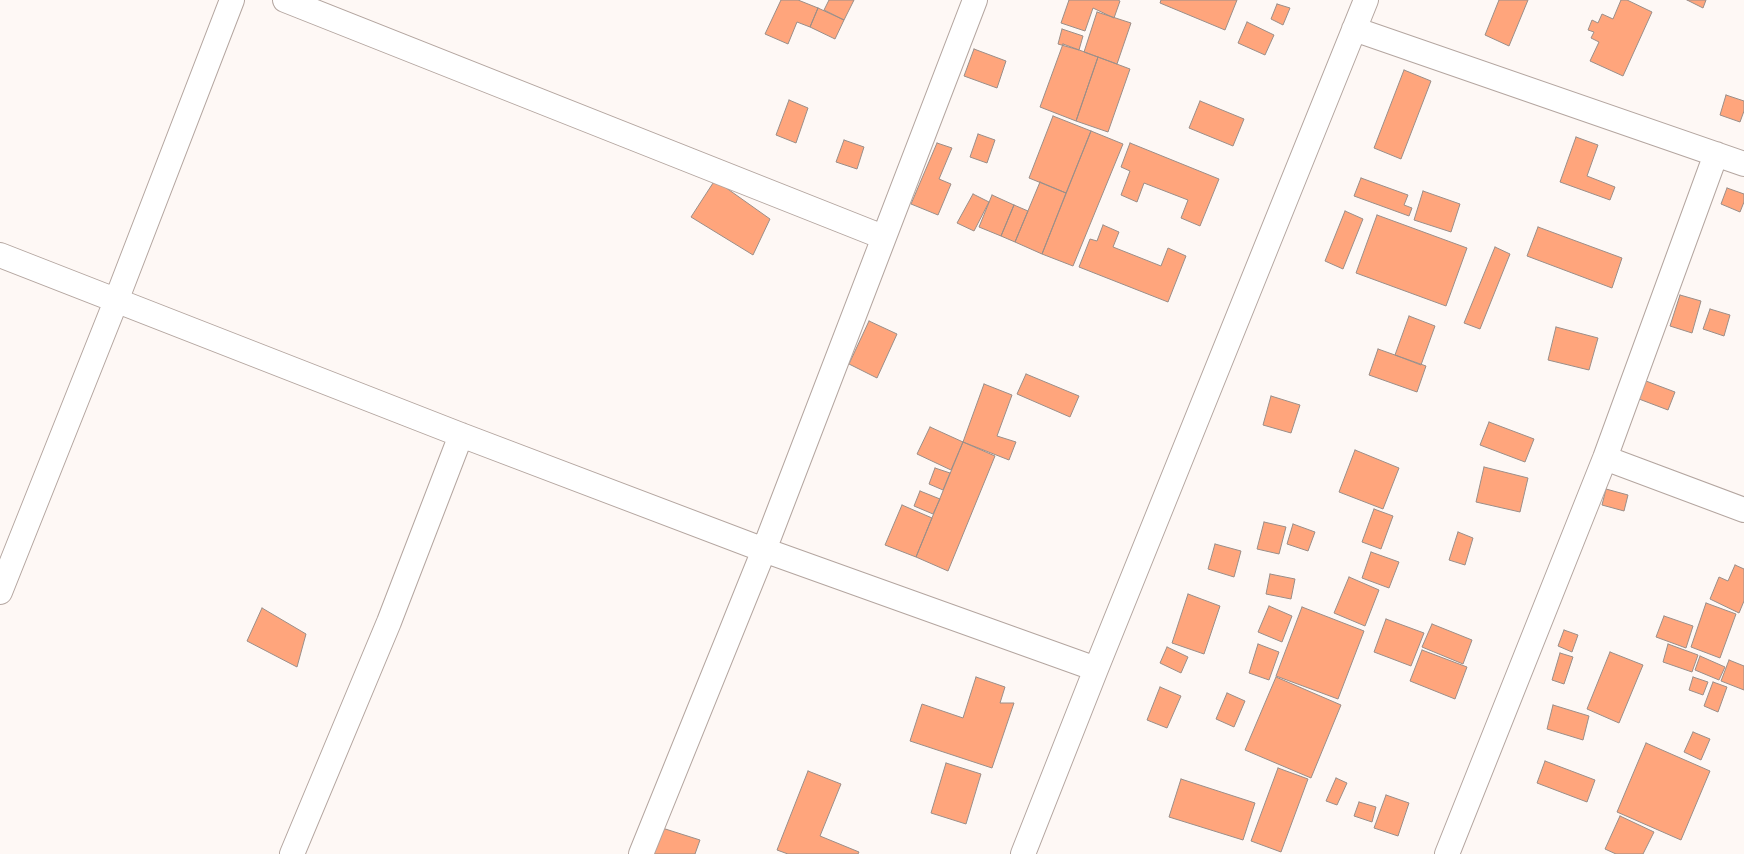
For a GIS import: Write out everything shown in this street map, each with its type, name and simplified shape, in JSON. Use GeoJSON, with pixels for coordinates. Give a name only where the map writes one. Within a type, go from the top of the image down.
{"type":"FeatureCollection","features":[{"type":"Feature","properties":{"kind":"street"},"geometry":{"type":"LineString","coordinates":[[0,592],[232,0]]}},
{"type":"Feature","properties":{"kind":"street"},"geometry":{"type":"LineString","coordinates":[[285,0],[883,236]]}},
{"type":"Feature","properties":{"kind":"street"},"geometry":{"type":"LineString","coordinates":[[641,854],[764,550],[975,0]]}},
{"type":"Feature","properties":{"kind":"street"},"geometry":{"type":"LineString","coordinates":[[1023,854],[1366,0]]}},
{"type":"Feature","properties":{"kind":"street"},"geometry":{"type":"LineString","coordinates":[[1354,29],[1744,164]]}},
{"type":"Feature","properties":{"kind":"street"},"geometry":{"type":"LineString","coordinates":[[1447,854],[1605,458],[1716,154]]}},
{"type":"Feature","properties":{"kind":"street"},"geometry":{"type":"LineString","coordinates":[[0,256],[764,550],[1096,669]]}},
{"type":"Feature","properties":{"kind":"street"},"geometry":{"type":"LineString","coordinates":[[292,854],[389,622],[461,435]]}},
{"type":"Feature","properties":{"kind":"street"},"geometry":{"type":"LineString","coordinates":[[1605,458],[1744,510]]}},
{"type":"Feature","properties":{"kind":"building"},"geometry":{"type":"Polygon","coordinates":[[[781,0],[798,0],[818,8],[810,27],[797,22],[788,44],[765,34],[781,0]]]}},
{"type":"Feature","properties":{"kind":"building"},"geometry":{"type":"Polygon","coordinates":[[[829,0],[854,0],[844,20],[824,10],[829,0]]]}},
{"type":"Feature","properties":{"kind":"building"},"geometry":{"type":"Polygon","coordinates":[[[1069,0],[1120,1],[1114,18],[1093,8],[1085,31],[1061,23],[1069,0]]]}},
{"type":"Feature","properties":{"kind":"building"},"geometry":{"type":"Polygon","coordinates":[[[1161,0],[1237,0],[1225,30],[1160,3],[1161,0]]]}},
{"type":"Feature","properties":{"kind":"building"},"geometry":{"type":"Polygon","coordinates":[[[1499,0],[1528,0],[1509,46],[1485,35],[1499,0]]]}},
{"type":"Feature","properties":{"kind":"building"},"geometry":{"type":"Polygon","coordinates":[[[1621,0],[1627,0],[1652,12],[1623,76],[1590,61],[1599,42],[1591,38],[1594,32],[1588,30],[1592,20],[1598,23],[1602,14],[1613,19],[1621,0]]]}},
{"type":"Feature","properties":{"kind":"building"},"geometry":{"type":"Polygon","coordinates":[[[1687,0],[1706,0],[1703,8],[1687,0]]]}},
{"type":"Feature","properties":{"kind":"building"},"geometry":{"type":"Polygon","coordinates":[[[1277,4],[1290,8],[1283,25],[1271,19],[1277,4]]]}},
{"type":"Feature","properties":{"kind":"building"},"geometry":{"type":"Polygon","coordinates":[[[818,8],[844,20],[835,39],[810,27],[818,8]]]}},
{"type":"Feature","properties":{"kind":"building"},"geometry":{"type":"Polygon","coordinates":[[[1097,12],[1131,23],[1117,64],[1084,52],[1097,12]]]}},
{"type":"Feature","properties":{"kind":"building"},"geometry":{"type":"Polygon","coordinates":[[[1247,22],[1274,35],[1265,55],[1238,43],[1247,22]]]}},
{"type":"Feature","properties":{"kind":"building"},"geometry":{"type":"Polygon","coordinates":[[[1062,29],[1083,36],[1079,50],[1058,44],[1062,29]]]}},
{"type":"Feature","properties":{"kind":"building"},"geometry":{"type":"Polygon","coordinates":[[[1063,44],[1098,57],[1076,121],[1040,107],[1063,44]]]}},
{"type":"Feature","properties":{"kind":"building"},"geometry":{"type":"Polygon","coordinates":[[[974,49],[1006,61],[997,88],[964,76],[974,49]]]}},
{"type":"Feature","properties":{"kind":"building"},"geometry":{"type":"Polygon","coordinates":[[[1098,57],[1130,69],[1108,132],[1076,121],[1098,57]]]}},
{"type":"Feature","properties":{"kind":"building"},"geometry":{"type":"Polygon","coordinates":[[[1404,70],[1431,81],[1401,159],[1374,148],[1404,70]]]}},
{"type":"Feature","properties":{"kind":"building"},"geometry":{"type":"Polygon","coordinates":[[[1726,95],[1744,101],[1744,111],[1740,122],[1720,115],[1726,95]]]}},
{"type":"Feature","properties":{"kind":"building"},"geometry":{"type":"Polygon","coordinates":[[[789,100],[808,108],[796,143],[776,135],[789,100]]]}},
{"type":"Feature","properties":{"kind":"building"},"geometry":{"type":"Polygon","coordinates":[[[1200,101],[1244,119],[1233,146],[1189,128],[1200,101]]]}},
{"type":"Feature","properties":{"kind":"building"},"geometry":{"type":"Polygon","coordinates":[[[1053,116],[1091,131],[1066,193],[1029,178],[1053,116]]]}},
{"type":"Feature","properties":{"kind":"building"},"geometry":{"type":"Polygon","coordinates":[[[1091,131],[1123,144],[1073,266],[1042,254],[1091,131]]]}},
{"type":"Feature","properties":{"kind":"building"},"geometry":{"type":"Polygon","coordinates":[[[978,134],[995,140],[987,163],[970,157],[978,134]]]}},
{"type":"Feature","properties":{"kind":"building"},"geometry":{"type":"Polygon","coordinates":[[[1576,137],[1598,145],[1587,176],[1615,187],[1610,200],[1560,182],[1576,137]]]}},
{"type":"Feature","properties":{"kind":"building"},"geometry":{"type":"Polygon","coordinates":[[[844,140],[864,147],[857,169],[836,162],[844,140]]]}},
{"type":"Feature","properties":{"kind":"building"},"geometry":{"type":"Polygon","coordinates":[[[937,143],[952,148],[939,179],[951,184],[938,215],[911,204],[937,143]]]}},
{"type":"Feature","properties":{"kind":"building"},"geometry":{"type":"Polygon","coordinates":[[[1130,143],[1219,179],[1200,226],[1181,218],[1188,200],[1144,183],[1137,202],[1121,195],[1130,171],[1121,167],[1130,143]]]}},
{"type":"Feature","properties":{"kind":"building"},"geometry":{"type":"Polygon","coordinates":[[[1361,178],[1408,195],[1404,205],[1412,208],[1409,216],[1354,196],[1361,178]]]}},
{"type":"Feature","properties":{"kind":"building"},"geometry":{"type":"Polygon","coordinates":[[[715,180],[770,219],[753,255],[691,217],[715,180]]]}},
{"type":"Feature","properties":{"kind":"building"},"geometry":{"type":"Polygon","coordinates":[[[1040,182],[1066,193],[1042,254],[1015,242],[1040,182]]]}},
{"type":"Feature","properties":{"kind":"building"},"geometry":{"type":"Polygon","coordinates":[[[1727,188],[1744,194],[1744,202],[1740,212],[1721,204],[1727,188]]]}},
{"type":"Feature","properties":{"kind":"building"},"geometry":{"type":"Polygon","coordinates":[[[1423,191],[1460,204],[1451,232],[1414,220],[1423,191]]]}},
{"type":"Feature","properties":{"kind":"building"},"geometry":{"type":"Polygon","coordinates":[[[973,194],[989,202],[974,231],[957,223],[973,194]]]}},
{"type":"Feature","properties":{"kind":"building"},"geometry":{"type":"Polygon","coordinates":[[[992,195],[1014,205],[1001,236],[979,227],[992,195]]]}},
{"type":"Feature","properties":{"kind":"building"},"geometry":{"type":"Polygon","coordinates":[[[1014,205],[1028,211],[1015,242],[1001,236],[1014,205]]]}},
{"type":"Feature","properties":{"kind":"building"},"geometry":{"type":"Polygon","coordinates":[[[1345,211],[1363,219],[1343,269],[1325,261],[1345,211]]]}},
{"type":"Feature","properties":{"kind":"building"},"geometry":{"type":"Polygon","coordinates":[[[1377,215],[1467,248],[1446,306],[1356,273],[1377,215]]]}},
{"type":"Feature","properties":{"kind":"building"},"geometry":{"type":"Polygon","coordinates":[[[1103,225],[1119,232],[1113,247],[1161,266],[1168,248],[1186,256],[1168,302],[1079,267],[1090,239],[1097,241],[1103,225]]]}},
{"type":"Feature","properties":{"kind":"building"},"geometry":{"type":"Polygon","coordinates":[[[1538,227],[1622,258],[1612,288],[1527,256],[1538,227]]]}},
{"type":"Feature","properties":{"kind":"building"},"geometry":{"type":"Polygon","coordinates":[[[1495,247],[1510,254],[1480,329],[1464,323],[1495,247]]]}},
{"type":"Feature","properties":{"kind":"building"},"geometry":{"type":"Polygon","coordinates":[[[1680,295],[1701,301],[1692,333],[1670,326],[1680,295]]]}},
{"type":"Feature","properties":{"kind":"building"},"geometry":{"type":"Polygon","coordinates":[[[1710,309],[1730,315],[1724,336],[1703,329],[1710,309]]]}},
{"type":"Feature","properties":{"kind":"building"},"geometry":{"type":"Polygon","coordinates":[[[1409,316],[1435,326],[1421,365],[1395,355],[1409,316]]]}},
{"type":"Feature","properties":{"kind":"building"},"geometry":{"type":"Polygon","coordinates":[[[869,321],[897,334],[877,378],[849,364],[869,321]]]}},
{"type":"Feature","properties":{"kind":"building"},"geometry":{"type":"Polygon","coordinates":[[[1556,327],[1598,338],[1589,370],[1548,360],[1556,327]]]}},
{"type":"Feature","properties":{"kind":"building"},"geometry":{"type":"Polygon","coordinates":[[[1378,349],[1426,366],[1417,392],[1369,375],[1378,349]]]}},
{"type":"Feature","properties":{"kind":"building"},"geometry":{"type":"Polygon","coordinates":[[[1026,374],[1079,396],[1070,417],[1017,394],[1026,374]]]}},
{"type":"Feature","properties":{"kind":"building"},"geometry":{"type":"Polygon","coordinates":[[[1646,381],[1675,392],[1668,410],[1639,399],[1646,381]]]}},
{"type":"Feature","properties":{"kind":"building"},"geometry":{"type":"Polygon","coordinates":[[[984,384],[1012,395],[997,436],[1016,442],[1009,460],[963,442],[984,384]]]}},
{"type":"Feature","properties":{"kind":"building"},"geometry":{"type":"Polygon","coordinates":[[[1271,396],[1300,405],[1291,433],[1263,425],[1271,396]]]}},
{"type":"Feature","properties":{"kind":"building"},"geometry":{"type":"Polygon","coordinates":[[[1489,422],[1534,439],[1525,462],[1480,445],[1489,422]]]}},
{"type":"Feature","properties":{"kind":"building"},"geometry":{"type":"Polygon","coordinates":[[[930,427],[963,442],[951,470],[917,454],[930,427]]]}},
{"type":"Feature","properties":{"kind":"building"},"geometry":{"type":"Polygon","coordinates":[[[963,442],[995,456],[948,571],[916,557],[963,442]]]}},
{"type":"Feature","properties":{"kind":"building"},"geometry":{"type":"Polygon","coordinates":[[[1355,450],[1399,468],[1383,509],[1339,492],[1355,450]]]}},
{"type":"Feature","properties":{"kind":"building"},"geometry":{"type":"Polygon","coordinates":[[[1484,467],[1528,478],[1520,512],[1476,502],[1484,467]]]}},
{"type":"Feature","properties":{"kind":"building"},"geometry":{"type":"Polygon","coordinates":[[[935,468],[950,473],[943,490],[929,484],[935,468]]]}},
{"type":"Feature","properties":{"kind":"building"},"geometry":{"type":"Polygon","coordinates":[[[1606,489],[1628,495],[1624,511],[1602,505],[1606,489]]]}},
{"type":"Feature","properties":{"kind":"building"},"geometry":{"type":"Polygon","coordinates":[[[920,491],[940,499],[933,514],[914,506],[920,491]]]}},
{"type":"Feature","properties":{"kind":"building"},"geometry":{"type":"Polygon","coordinates":[[[902,505],[932,518],[916,557],[885,545],[902,505]]]}},
{"type":"Feature","properties":{"kind":"building"},"geometry":{"type":"Polygon","coordinates":[[[1374,509],[1393,516],[1381,549],[1362,542],[1374,509]]]}},
{"type":"Feature","properties":{"kind":"building"},"geometry":{"type":"Polygon","coordinates":[[[1264,522],[1286,527],[1279,554],[1257,549],[1264,522]]]}},
{"type":"Feature","properties":{"kind":"building"},"geometry":{"type":"Polygon","coordinates":[[[1293,524],[1315,532],[1308,551],[1287,544],[1293,524]]]}},
{"type":"Feature","properties":{"kind":"building"},"geometry":{"type":"Polygon","coordinates":[[[1458,532],[1473,538],[1465,565],[1449,560],[1458,532]]]}},
{"type":"Feature","properties":{"kind":"building"},"geometry":{"type":"Polygon","coordinates":[[[1215,544],[1241,551],[1234,577],[1208,569],[1215,544]]]}},
{"type":"Feature","properties":{"kind":"building"},"geometry":{"type":"Polygon","coordinates":[[[1371,552],[1399,562],[1389,588],[1362,578],[1371,552]]]}},
{"type":"Feature","properties":{"kind":"building"},"geometry":{"type":"Polygon","coordinates":[[[1735,565],[1744,569],[1744,601],[1739,613],[1710,599],[1719,577],[1728,581],[1735,565]]]}},
{"type":"Feature","properties":{"kind":"building"},"geometry":{"type":"Polygon","coordinates":[[[1270,574],[1295,579],[1291,599],[1266,594],[1270,574]]]}},
{"type":"Feature","properties":{"kind":"building"},"geometry":{"type":"Polygon","coordinates":[[[1349,577],[1379,590],[1365,626],[1334,613],[1349,577]]]}},
{"type":"Feature","properties":{"kind":"building"},"geometry":{"type":"Polygon","coordinates":[[[1188,594],[1220,606],[1204,654],[1172,643],[1188,594]]]}},
{"type":"Feature","properties":{"kind":"building"},"geometry":{"type":"Polygon","coordinates":[[[1706,603],[1736,614],[1720,658],[1691,647],[1706,603]]]}},
{"type":"Feature","properties":{"kind":"building"},"geometry":{"type":"Polygon","coordinates":[[[1269,606],[1292,616],[1282,642],[1258,632],[1269,606]]]}},
{"type":"Feature","properties":{"kind":"building"},"geometry":{"type":"Polygon","coordinates":[[[1302,607],[1364,631],[1338,699],[1276,676],[1302,607]]]}},
{"type":"Feature","properties":{"kind":"building"},"geometry":{"type":"Polygon","coordinates":[[[262,608],[306,634],[297,667],[247,641],[262,608]]]}},
{"type":"Feature","properties":{"kind":"building"},"geometry":{"type":"Polygon","coordinates":[[[1664,616],[1693,626],[1686,648],[1656,637],[1664,616]]]}},
{"type":"Feature","properties":{"kind":"building"},"geometry":{"type":"Polygon","coordinates":[[[1386,619],[1424,633],[1411,666],[1374,652],[1386,619]]]}},
{"type":"Feature","properties":{"kind":"building"},"geometry":{"type":"Polygon","coordinates":[[[1432,624],[1472,640],[1463,664],[1422,647],[1432,624]]]}},
{"type":"Feature","properties":{"kind":"building"},"geometry":{"type":"Polygon","coordinates":[[[1564,630],[1578,635],[1572,652],[1558,646],[1564,630]]]}},
{"type":"Feature","properties":{"kind":"building"},"geometry":{"type":"Polygon","coordinates":[[[1258,644],[1279,652],[1269,680],[1249,673],[1258,644]]]}},
{"type":"Feature","properties":{"kind":"building"},"geometry":{"type":"Polygon","coordinates":[[[1668,644],[1698,655],[1692,672],[1663,662],[1668,644]]]}},
{"type":"Feature","properties":{"kind":"building"},"geometry":{"type":"Polygon","coordinates":[[[1167,647],[1188,657],[1181,673],[1160,663],[1167,647]]]}},
{"type":"Feature","properties":{"kind":"building"},"geometry":{"type":"Polygon","coordinates":[[[1422,650],[1467,667],[1455,699],[1410,681],[1422,650]]]}},
{"type":"Feature","properties":{"kind":"building"},"geometry":{"type":"Polygon","coordinates":[[[1610,652],[1643,665],[1619,723],[1587,709],[1610,652]]]}},
{"type":"Feature","properties":{"kind":"building"},"geometry":{"type":"Polygon","coordinates":[[[1560,653],[1573,657],[1564,684],[1552,680],[1560,653]]]}},
{"type":"Feature","properties":{"kind":"building"},"geometry":{"type":"Polygon","coordinates":[[[1700,656],[1725,667],[1719,680],[1695,670],[1700,656]]]}},
{"type":"Feature","properties":{"kind":"building"},"geometry":{"type":"Polygon","coordinates":[[[1729,660],[1744,666],[1744,690],[1721,681],[1729,660]]]}},
{"type":"Feature","properties":{"kind":"building"},"geometry":{"type":"Polygon","coordinates":[[[976,677],[1005,687],[1000,703],[1014,703],[992,768],[910,741],[922,704],[963,718],[976,677]]]}},
{"type":"Feature","properties":{"kind":"building"},"geometry":{"type":"Polygon","coordinates":[[[1276,677],[1341,705],[1311,778],[1245,750],[1276,677]]]}},
{"type":"Feature","properties":{"kind":"building"},"geometry":{"type":"Polygon","coordinates":[[[1693,677],[1708,682],[1703,695],[1689,690],[1693,677]]]}},
{"type":"Feature","properties":{"kind":"building"},"geometry":{"type":"Polygon","coordinates":[[[1713,682],[1727,687],[1718,712],[1704,706],[1713,682]]]}},
{"type":"Feature","properties":{"kind":"building"},"geometry":{"type":"Polygon","coordinates":[[[1160,687],[1181,696],[1167,728],[1147,720],[1160,687]]]}},
{"type":"Feature","properties":{"kind":"building"},"geometry":{"type":"Polygon","coordinates":[[[1227,693],[1245,701],[1234,727],[1216,719],[1227,693]]]}},
{"type":"Feature","properties":{"kind":"building"},"geometry":{"type":"Polygon","coordinates":[[[1553,705],[1589,716],[1583,740],[1547,729],[1553,705]]]}},
{"type":"Feature","properties":{"kind":"building"},"geometry":{"type":"Polygon","coordinates":[[[1693,732],[1710,739],[1701,760],[1684,752],[1693,732]]]}},
{"type":"Feature","properties":{"kind":"building"},"geometry":{"type":"Polygon","coordinates":[[[1646,743],[1710,771],[1681,840],[1617,812],[1646,743]]]}},
{"type":"Feature","properties":{"kind":"building"},"geometry":{"type":"Polygon","coordinates":[[[1545,761],[1595,780],[1587,802],[1537,783],[1545,761]]]}},
{"type":"Feature","properties":{"kind":"building"},"geometry":{"type":"Polygon","coordinates":[[[946,763],[981,774],[966,824],[931,813],[946,763]]]}},
{"type":"Feature","properties":{"kind":"building"},"geometry":{"type":"Polygon","coordinates":[[[1278,768],[1308,779],[1281,852],[1251,841],[1278,768]]]}},
{"type":"Feature","properties":{"kind":"building"},"geometry":{"type":"Polygon","coordinates":[[[808,771],[841,784],[820,836],[859,852],[858,854],[788,854],[777,850],[808,771]]]}},
{"type":"Feature","properties":{"kind":"building"},"geometry":{"type":"Polygon","coordinates":[[[1336,778],[1347,783],[1337,805],[1326,801],[1336,778]]]}},
{"type":"Feature","properties":{"kind":"building"},"geometry":{"type":"Polygon","coordinates":[[[1181,779],[1255,803],[1243,840],[1169,817],[1181,779]]]}},
{"type":"Feature","properties":{"kind":"building"},"geometry":{"type":"Polygon","coordinates":[[[1386,795],[1409,803],[1398,836],[1374,828],[1386,795]]]}},
{"type":"Feature","properties":{"kind":"building"},"geometry":{"type":"Polygon","coordinates":[[[1359,802],[1376,807],[1372,822],[1354,816],[1359,802]]]}},
{"type":"Feature","properties":{"kind":"building"},"geometry":{"type":"Polygon","coordinates":[[[1620,816],[1654,832],[1643,854],[1616,854],[1605,849],[1620,816]]]}},
{"type":"Feature","properties":{"kind":"building"},"geometry":{"type":"Polygon","coordinates":[[[659,827],[700,840],[695,854],[650,854],[659,827]]]}}]}
